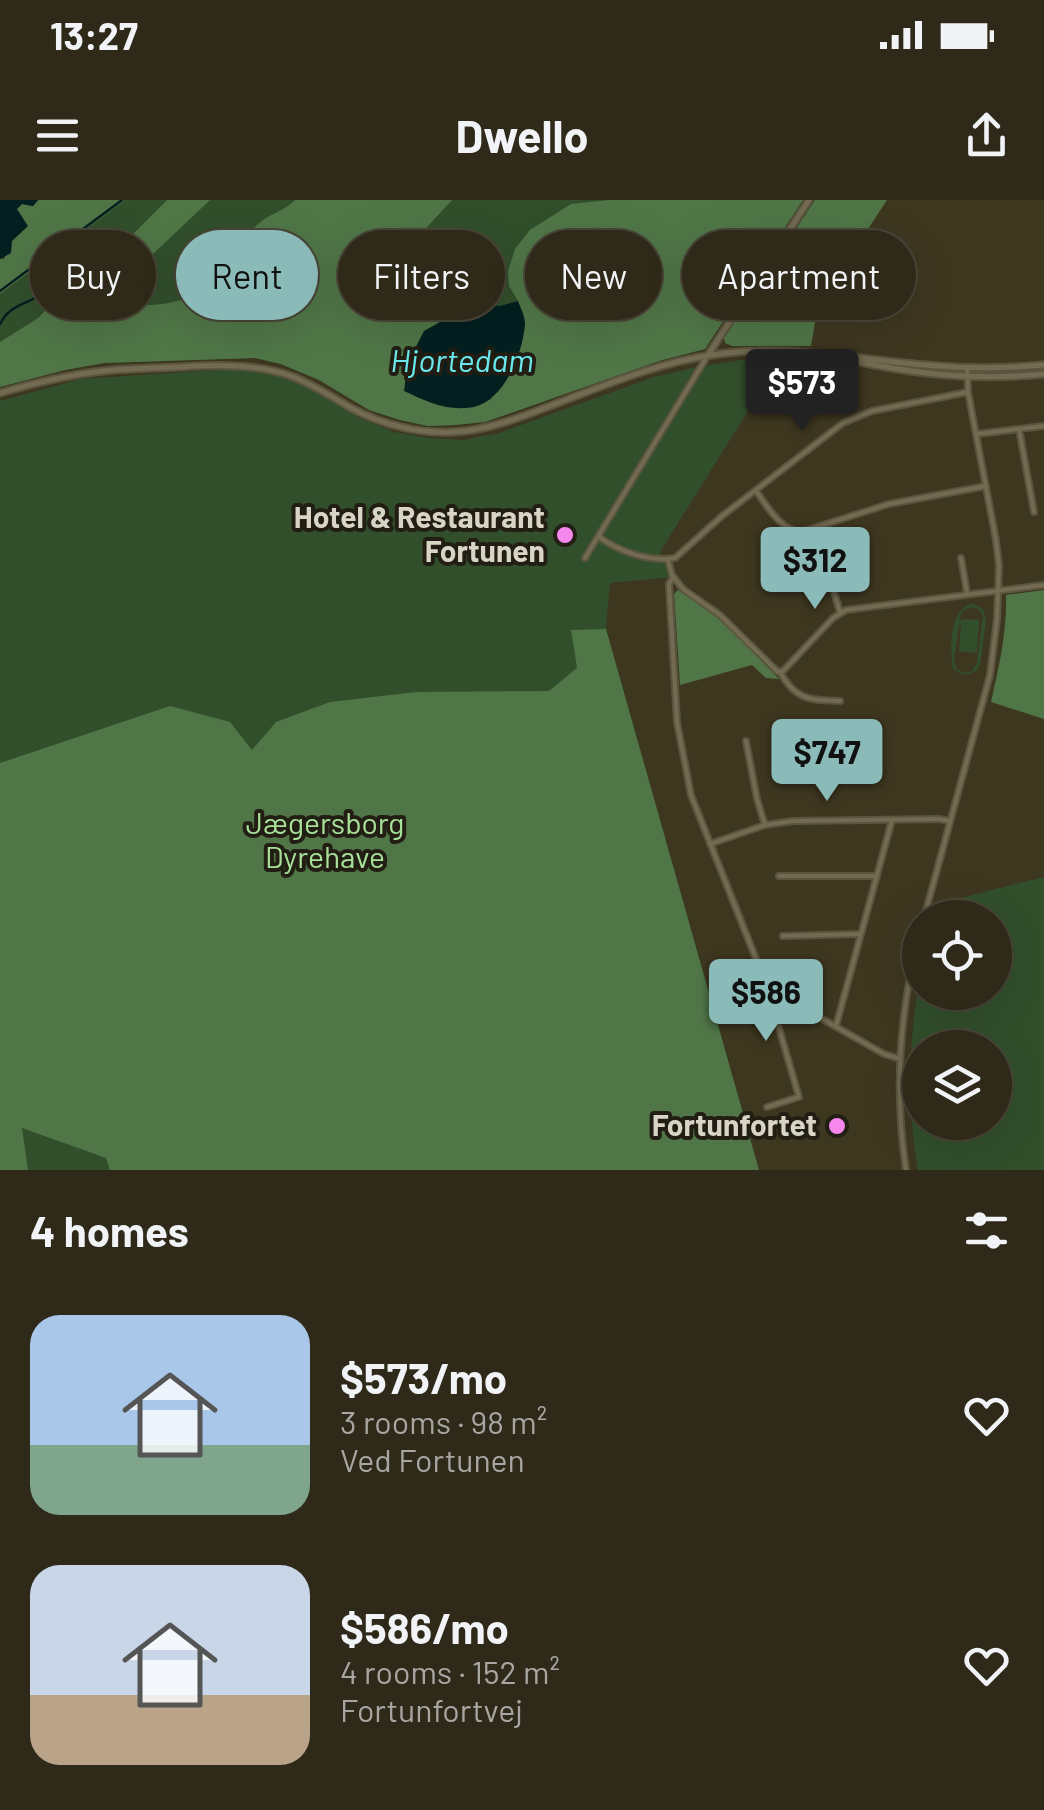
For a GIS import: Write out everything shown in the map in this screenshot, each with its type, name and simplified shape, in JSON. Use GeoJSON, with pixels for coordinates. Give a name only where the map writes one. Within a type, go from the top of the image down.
{"type":"FeatureCollection","features":[{"type":"Feature","properties":{"kind":"street"},"geometry":{"type":"LineString","coordinates":[[585,558],[720,333],[809,200]]}},
{"type":"Feature","properties":{"kind":"street"},"geometry":{"type":"LineString","coordinates":[[0,393],[49,379],[107,370],[249,366],[293,377],[354,410],[388,423],[409,429],[453,432],[491,426],[646,371],[744,350],[967,368],[1044,366]]}},
{"type":"Feature","properties":{"kind":"street"},"geometry":{"type":"LineString","coordinates":[[827,356],[967,378],[1044,374]]}},
{"type":"Feature","properties":{"kind":"street"},"geometry":{"type":"LineString","coordinates":[[929,900],[995,647],[996,540],[968,392],[967,368]]}},
{"type":"Feature","properties":{"kind":"street"},"geometry":{"type":"LineString","coordinates":[[599,537],[624,552],[668,560],[858,415],[968,392]]}},
{"type":"Feature","properties":{"kind":"street"},"geometry":{"type":"LineString","coordinates":[[977,434],[1044,426]]}},
{"type":"Feature","properties":{"kind":"street"},"geometry":{"type":"LineString","coordinates":[[1019,429],[1034,512]]}},
{"type":"Feature","properties":{"kind":"street"},"geometry":{"type":"LineString","coordinates":[[755,490],[780,523],[788,530],[801,532],[889,504],[986,486]]}},
{"type":"Feature","properties":{"kind":"street"},"geometry":{"type":"LineString","coordinates":[[962,558],[966,593]]}},
{"type":"Feature","properties":{"kind":"street"},"geometry":{"type":"LineString","coordinates":[[668,560],[673,578],[683,590],[720,615],[804,698],[840,701]]}},
{"type":"Feature","properties":{"kind":"street"},"geometry":{"type":"LineString","coordinates":[[673,578],[669,584],[677,722],[691,795],[766,984],[884,1054],[900,1059]]}},
{"type":"Feature","properties":{"kind":"street"},"geometry":{"type":"LineString","coordinates":[[831,582],[840,612]]}},
{"type":"Feature","properties":{"kind":"street"},"geometry":{"type":"LineString","coordinates":[[780,672],[840,612],[1044,585]]}},
{"type":"Feature","properties":{"kind":"street"},"geometry":{"type":"LineString","coordinates":[[746,740],[765,825]]}},
{"type":"Feature","properties":{"kind":"street"},"geometry":{"type":"LineString","coordinates":[[836,1026],[892,820]]}},
{"type":"Feature","properties":{"kind":"street"},"geometry":{"type":"LineString","coordinates":[[710,844],[765,825],[793,821],[950,822]]}},
{"type":"Feature","properties":{"kind":"street"},"geometry":{"type":"LineString","coordinates":[[779,876],[877,876]]}},
{"type":"Feature","properties":{"kind":"street"},"geometry":{"type":"LineString","coordinates":[[784,936],[861,935]]}},
{"type":"Feature","properties":{"kind":"street"},"geometry":{"type":"LineString","coordinates":[[767,1107],[799,1097],[770,997],[773,990]]}},
{"type":"Feature","properties":{"kind":"street"},"geometry":{"type":"LineString","coordinates":[[905,1010],[900,1121],[906,1170]]}},
{"type":"Feature","properties":{"kind":"green space"},"geometry":{"type":"Polygon","coordinates":[[[38,200],[125,200],[85,230],[30,230],[30,271],[0,294],[0,259],[4,259],[14,234],[16,209],[22,204],[33,206],[38,200]]]}},
{"type":"Feature","properties":{"kind":"green space"},"geometry":{"type":"Polygon","coordinates":[[[125,200],[167,200],[137,230],[85,230],[125,200]]]}},
{"type":"Feature","properties":{"kind":"green space"},"geometry":{"type":"Polygon","coordinates":[[[167,200],[210,200],[156,251],[156,230],[137,230],[167,200]]]}},
{"type":"Feature","properties":{"kind":"green space"},"geometry":{"type":"Polygon","coordinates":[[[178,200],[803,200],[783,230],[682,230],[682,320],[724,320],[705,349],[659,361],[485,422],[428,426],[400,420],[369,410],[319,380],[255,358],[104,363],[0,387],[32,328],[41,320],[156,320],[156,230],[144,230],[178,200]]]}},
{"type":"Feature","properties":{"kind":"green space"},"geometry":{"type":"Polygon","coordinates":[[[295,200],[452,200],[424,230],[338,230],[338,320],[449,320],[471,408],[491,399],[518,301],[509,286],[508,271],[515,249],[525,236],[525,320],[662,320],[662,230],[530,230],[571,204],[609,200],[803,200],[783,230],[682,230],[682,320],[724,320],[705,349],[659,361],[485,422],[428,426],[400,420],[369,410],[319,380],[255,358],[104,363],[0,387],[0,342],[35,320],[156,320],[156,304],[176,301],[176,320],[318,320],[318,230],[252,230],[260,222],[295,200]]]}},
{"type":"Feature","properties":{"kind":"green space"},"geometry":{"type":"Polygon","coordinates":[[[815,200],[887,200],[867,230],[795,230],[815,200]]]}},
{"type":"Feature","properties":{"kind":"green space"},"geometry":{"type":"Polygon","coordinates":[[[30,271],[30,320],[35,320],[0,342],[0,294],[30,271]]]}},
{"type":"Feature","properties":{"kind":"green space"},"geometry":{"type":"Polygon","coordinates":[[[736,320],[815,320],[811,346],[732,346],[724,338],[736,320]]]}},
{"type":"Feature","properties":{"kind":"green space","name":"Jægersborg Dyrehave"},"geometry":{"type":"Polygon","coordinates":[[[781,358],[660,552],[672,577],[610,583],[606,629],[759,1170],[0,1170],[0,401],[81,379],[232,369],[272,373],[306,386],[358,417],[394,432],[463,440],[499,433],[654,377],[741,360],[781,358]]]}},
{"type":"Feature","properties":{"kind":"green space"},"geometry":{"type":"Polygon","coordinates":[[[678,590],[713,611],[779,679],[766,678],[752,665],[680,685],[674,594],[678,590]]]}},
{"type":"Feature","properties":{"kind":"green space"},"geometry":{"type":"Polygon","coordinates":[[[1044,590],[1044,719],[991,702],[1004,636],[1006,595],[1044,590]]]}},
{"type":"Feature","properties":{"kind":"green space"},"geometry":{"type":"Polygon","coordinates":[[[972,603],[983,609],[986,621],[980,665],[976,671],[965,675],[953,669],[951,651],[955,622],[964,607],[972,603]],[[978,609],[962,611],[959,621],[979,620],[977,651],[973,653],[959,651],[959,625],[954,660],[956,668],[964,673],[972,671],[977,663],[983,615],[978,609]]]}},
{"type":"Feature","properties":{"kind":"green space","name":"Jægersborg Dyrehave"},"geometry":{"type":"Polygon","coordinates":[[[606,629],[759,1170],[110,1170],[106,1158],[22,1128],[28,1170],[0,1170],[0,763],[170,706],[230,722],[252,750],[276,722],[330,702],[416,692],[549,691],[577,668],[571,630],[606,629]]]}},
{"type":"Feature","properties":{"kind":"green space"},"geometry":{"type":"Polygon","coordinates":[[[1044,877],[1044,1170],[918,1170],[914,1140],[1012,1140],[1012,1030],[913,1030],[915,1010],[1012,1010],[1012,900],[953,900],[1044,877]]]}},
{"type":"Feature","properties":{"kind":"water"},"geometry":{"type":"Polygon","coordinates":[[[0,200],[38,200],[33,206],[22,204],[17,209],[28,226],[12,241],[11,253],[0,259],[0,200]]]}},
{"type":"Feature","properties":{"kind":"water","name":"Hjortedam"},"geometry":{"type":"Polygon","coordinates":[[[518,301],[525,324],[510,374],[494,396],[473,407],[455,408],[404,391],[408,362],[424,331],[443,320],[505,320],[505,305],[518,301]]]}},
{"type":"Feature","properties":{"kind":"waterway"},"geometry":{"type":"LineString","coordinates":[[0,291],[122,200]]}},
{"type":"Feature","properties":{"kind":"waterway"},"geometry":{"type":"LineString","coordinates":[[0,324],[13,309],[30,300]]}},
{"type":"Feature","properties":{"kind":"place","name":"Hotel & Restaurant Fortunen"},"geometry":{"type":"Point","coordinates":[565,535]}},
{"type":"Feature","properties":{"kind":"place","name":"Fortunfortet"},"geometry":{"type":"Point","coordinates":[837,1126]}}]}
